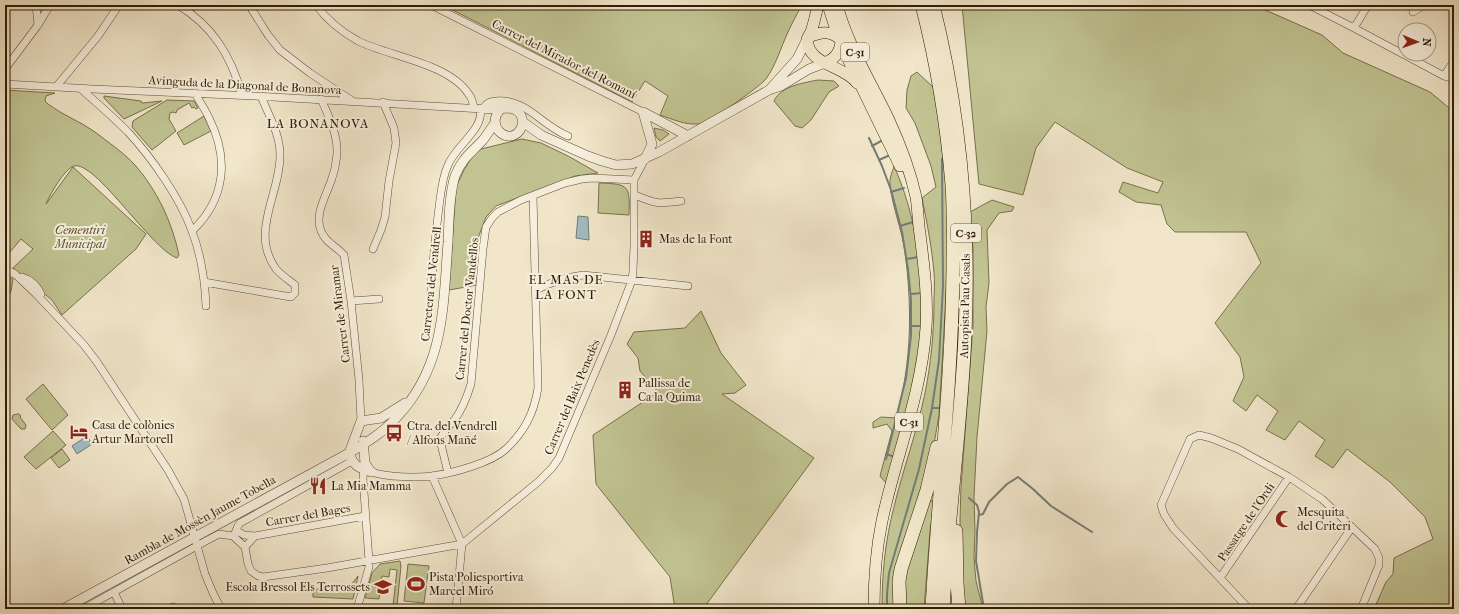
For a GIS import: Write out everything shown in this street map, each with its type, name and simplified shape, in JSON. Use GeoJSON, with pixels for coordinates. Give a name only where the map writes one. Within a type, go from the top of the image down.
{"type":"FeatureCollection","features":[{"type":"Feature","properties":{"kind":"highway","name":"Autopista Pau Casals"},"geometry":{"type":"LineString","coordinates":[[922,5],[939,82],[946,127],[952,187],[953,297],[948,400],[932,609]]}},
{"type":"Feature","properties":{"kind":"highway","name":"Autopista Pau Casals"},"geometry":{"type":"LineString","coordinates":[[933,5],[949,75],[956,118],[962,176],[966,264],[965,335],[956,464],[949,526],[943,609]]}},
{"type":"Feature","properties":{"kind":"highway"},"geometry":{"type":"LineString","coordinates":[[900,609],[899,588],[902,569],[927,490],[942,418],[948,400]]}},
{"type":"Feature","properties":{"kind":"highway"},"geometry":{"type":"LineString","coordinates":[[956,464],[957,583],[960,609]]}},
{"type":"Feature","properties":{"kind":"main road"},"geometry":{"type":"LineString","coordinates":[[818,5],[816,17],[808,38],[815,57],[843,71],[853,78],[866,95]]}},
{"type":"Feature","properties":{"kind":"main road","name":"C-31"},"geometry":{"type":"LineString","coordinates":[[828,5],[847,57],[900,168],[907,186],[920,234]]}},
{"type":"Feature","properties":{"kind":"main road"},"geometry":{"type":"LineString","coordinates":[[825,63],[835,58],[840,51],[842,34],[833,5]]}},
{"type":"Feature","properties":{"kind":"main road","name":"C-31"},"geometry":{"type":"LineString","coordinates":[[837,5],[844,26],[897,139],[910,174],[916,197],[926,285],[926,328],[923,355],[915,401],[882,522],[876,562],[874,609]]}},
{"type":"Feature","properties":{"kind":"main road"},"geometry":{"type":"LineString","coordinates":[[808,38],[818,34],[828,33],[835,35],[841,40],[847,47],[860,75],[869,89],[878,98]]}},
{"type":"Feature","properties":{"kind":"street"},"geometry":{"type":"LineString","coordinates":[[36,5],[38,25]]}},
{"type":"Feature","properties":{"kind":"street"},"geometry":{"type":"LineString","coordinates":[[5,69],[38,25],[50,5]]}},
{"type":"Feature","properties":{"kind":"street"},"geometry":{"type":"LineString","coordinates":[[56,87],[98,36],[119,5]]}},
{"type":"Feature","properties":{"kind":"street"},"geometry":{"type":"LineString","coordinates":[[178,5],[193,14],[206,26],[220,44],[230,62],[242,95]]}},
{"type":"Feature","properties":{"kind":"street"},"geometry":{"type":"LineString","coordinates":[[249,5],[268,35],[280,50],[310,73],[352,101]]}},
{"type":"Feature","properties":{"kind":"street"},"geometry":{"type":"LineString","coordinates":[[316,5],[322,14],[358,41],[438,70],[451,77],[466,91],[479,108],[495,121]]}},
{"type":"Feature","properties":{"kind":"street","name":"Carrer del Mirador del Romaní"},"geometry":{"type":"LineString","coordinates":[[431,5],[643,112]]}},
{"type":"Feature","properties":{"kind":"street"},"geometry":{"type":"LineString","coordinates":[[1309,5],[1444,76],[1454,79]]}},
{"type":"Feature","properties":{"kind":"street"},"geometry":{"type":"LineString","coordinates":[[1354,28],[1368,5]]}},
{"type":"Feature","properties":{"kind":"street"},"geometry":{"type":"LineString","coordinates":[[1413,12],[1424,5]]}},
{"type":"Feature","properties":{"kind":"street"},"geometry":{"type":"LineString","coordinates":[[769,90],[797,59],[808,38]]}},
{"type":"Feature","properties":{"kind":"street"},"geometry":{"type":"LineString","coordinates":[[1444,76],[1454,61]]}},
{"type":"Feature","properties":{"kind":"street"},"geometry":{"type":"LineString","coordinates":[[479,108],[501,109],[505,107],[517,110],[523,122],[541,135],[602,161],[616,164],[632,164],[645,159],[688,136],[769,90],[781,86],[809,69],[825,63]]}},
{"type":"Feature","properties":{"kind":"street","name":"Avinguda de la Diagonal de Bonanova"},"geometry":{"type":"LineString","coordinates":[[5,84],[479,108]]}},
{"type":"Feature","properties":{"kind":"street"},"geometry":{"type":"LineString","coordinates":[[81,89],[114,119],[146,154],[175,197],[192,231],[200,256],[206,306]]}},
{"type":"Feature","properties":{"kind":"street"},"geometry":{"type":"LineString","coordinates":[[457,107],[464,99],[466,91]]}},
{"type":"Feature","properties":{"kind":"street"},"geometry":{"type":"LineString","coordinates":[[192,231],[200,224],[213,205],[220,185],[222,171],[220,151],[216,136],[209,118],[195,93]]}},
{"type":"Feature","properties":{"kind":"street"},"geometry":{"type":"LineString","coordinates":[[204,282],[291,297],[295,293],[295,285],[277,270],[269,257],[264,239],[269,206],[279,171],[280,154],[276,132],[261,96]]}},
{"type":"Feature","properties":{"kind":"street","name":"Carrer de Miramar"},"geometry":{"type":"LineString","coordinates":[[321,99],[331,122],[337,154],[333,177],[321,208],[319,219],[321,231],[328,242],[344,255],[351,301],[359,380],[361,421]]}},
{"type":"Feature","properties":{"kind":"street"},"geometry":{"type":"LineString","coordinates":[[373,249],[385,217],[389,181],[396,143],[394,128],[383,102]]}},
{"type":"Feature","properties":{"kind":"street"},"geometry":{"type":"LineString","coordinates":[[479,108],[488,102],[515,102],[552,128],[568,136]]}},
{"type":"Feature","properties":{"kind":"street"},"geometry":{"type":"LineString","coordinates":[[430,305],[442,180],[450,159],[477,128],[481,119],[479,108]]}},
{"type":"Feature","properties":{"kind":"street"},"geometry":{"type":"LineString","coordinates":[[501,109],[497,113],[495,121],[497,130],[503,135],[512,136],[519,132],[541,135]]}},
{"type":"Feature","properties":{"kind":"street"},"geometry":{"type":"LineString","coordinates":[[643,112],[688,136]]}},
{"type":"Feature","properties":{"kind":"street"},"geometry":{"type":"LineString","coordinates":[[634,180],[652,144],[643,112]]}},
{"type":"Feature","properties":{"kind":"street","name":"Carretera del Vendrell"},"geometry":{"type":"LineString","coordinates":[[350,457],[397,418],[422,385],[430,367],[437,346],[441,326],[451,200],[455,177],[458,168],[468,153],[482,140],[495,121]]}},
{"type":"Feature","properties":{"kind":"street"},"geometry":{"type":"LineString","coordinates":[[519,132],[523,122]]}},
{"type":"Feature","properties":{"kind":"street","name":"Carretera del Vendrell"},"geometry":{"type":"LineString","coordinates":[[482,140],[500,133]]}},
{"type":"Feature","properties":{"kind":"street","name":"Carrer del Doctor Vandellòs"},"geometry":{"type":"LineString","coordinates":[[448,472],[440,440],[441,436],[456,418],[466,401],[471,384],[486,227],[498,212],[521,200],[565,183],[593,178],[634,180]]}},
{"type":"Feature","properties":{"kind":"street","name":"Carrer del Baix Penedès"},"geometry":{"type":"LineString","coordinates":[[245,547],[248,564],[251,571],[258,576],[263,577],[369,561],[462,544],[538,482],[552,468],[559,458],[611,335],[632,280],[635,195],[634,180]]}},
{"type":"Feature","properties":{"kind":"street"},"geometry":{"type":"LineString","coordinates":[[635,195],[660,204],[681,201]]}},
{"type":"Feature","properties":{"kind":"street"},"geometry":{"type":"LineString","coordinates":[[361,421],[350,457],[358,468],[391,475],[432,476],[485,462],[505,450],[519,435],[530,418],[536,403],[538,388],[533,196]]}},
{"type":"Feature","properties":{"kind":"street"},"geometry":{"type":"LineString","coordinates":[[5,269],[15,274],[39,297],[93,356],[168,470],[184,499],[195,542],[212,593],[221,609]]}},
{"type":"Feature","properties":{"kind":"street"},"geometry":{"type":"LineString","coordinates":[[536,290],[583,275],[688,286]]}},
{"type":"Feature","properties":{"kind":"street"},"geometry":{"type":"LineString","coordinates":[[351,301],[379,298]]}},
{"type":"Feature","properties":{"kind":"street"},"geometry":{"type":"LineString","coordinates":[[361,421],[381,418],[413,398]]}},
{"type":"Feature","properties":{"kind":"street"},"geometry":{"type":"LineString","coordinates":[[361,421],[365,463],[368,469]]}},
{"type":"Feature","properties":{"kind":"street"},"geometry":{"type":"LineString","coordinates":[[1244,607],[1220,578],[1173,528],[1164,514],[1161,505],[1190,439],[1199,435],[1211,438],[1238,449],[1322,499],[1375,549],[1379,558],[1379,565],[1361,609]]}},
{"type":"Feature","properties":{"kind":"street","name":"Rambla de Mossèn Jaume Tobella"},"geometry":{"type":"LineString","coordinates":[[63,609],[195,542],[219,534],[236,531],[240,523],[350,457]]}},
{"type":"Feature","properties":{"kind":"street","name":"Rambla de Mossèn Jaume Tobella"},"geometry":{"type":"LineString","coordinates":[[83,609],[114,592],[195,542],[231,517],[350,457]]}},
{"type":"Feature","properties":{"kind":"street"},"geometry":{"type":"LineString","coordinates":[[358,609],[369,561],[363,478],[368,469]]}},
{"type":"Feature","properties":{"kind":"street"},"geometry":{"type":"LineString","coordinates":[[432,476],[462,544],[456,609]]}},
{"type":"Feature","properties":{"kind":"street","name":"Passatge de l'Ordi"},"geometry":{"type":"LineString","coordinates":[[1220,578],[1289,478]]}},
{"type":"Feature","properties":{"kind":"street","name":"Carrer del Bages"},"geometry":{"type":"LineString","coordinates":[[236,531],[244,535],[254,536],[365,516]]}},
{"type":"Feature","properties":{"kind":"street"},"geometry":{"type":"LineString","coordinates":[[231,517],[236,531],[245,547]]}},
{"type":"Feature","properties":{"kind":"street"},"geometry":{"type":"LineString","coordinates":[[1296,609],[1352,527]]}},
{"type":"Feature","properties":{"kind":"street","name":"Carrer del Bages"},"geometry":{"type":"LineString","coordinates":[[245,547],[254,536]]}},
{"type":"Feature","properties":{"kind":"street"},"geometry":{"type":"LineString","coordinates":[[114,592],[122,609]]}},
{"type":"Feature","properties":{"kind":"green space"},"geometry":{"type":"Polygon","coordinates":[[[443,5],[802,5],[773,68],[766,79],[744,97],[712,118],[698,124],[688,124],[660,115],[668,96],[645,81],[632,102],[443,5]]]}},
{"type":"Feature","properties":{"kind":"green space"},"geometry":{"type":"Polygon","coordinates":[[[962,5],[1254,5],[1322,35],[1343,53],[1430,92],[1454,112],[1454,609],[1374,609],[1386,582],[1393,574],[1394,558],[1433,539],[1425,517],[1390,482],[1347,449],[1333,468],[1315,456],[1325,440],[1299,421],[1285,440],[1266,430],[1278,411],[1257,395],[1246,411],[1233,401],[1244,377],[1240,357],[1215,323],[1261,263],[1246,232],[1175,232],[1167,224],[1161,205],[1136,202],[1119,192],[1123,182],[1158,193],[1163,182],[1127,168],[1055,122],[1036,148],[1023,195],[979,184],[962,5]]]}},
{"type":"Feature","properties":{"kind":"green space"},"geometry":{"type":"Polygon","coordinates":[[[917,72],[933,87],[939,119],[948,202],[948,259],[939,415],[931,462],[923,492],[934,503],[930,531],[924,609],[882,609],[883,570],[888,532],[922,408],[933,336],[934,276],[931,245],[922,198],[936,187],[931,166],[915,123],[906,108],[907,90],[911,76],[917,72]]]}},
{"type":"Feature","properties":{"kind":"green space"},"geometry":{"type":"Polygon","coordinates":[[[818,80],[834,81],[839,86],[829,92],[811,120],[802,128],[795,126],[774,101],[782,92],[793,86],[818,80]]]}},
{"type":"Feature","properties":{"kind":"green space","name":"Cementiri Municipal"},"geometry":{"type":"Polygon","coordinates":[[[5,90],[55,93],[46,96],[45,101],[48,104],[95,132],[131,161],[150,185],[163,207],[176,243],[179,255],[177,258],[166,251],[153,239],[109,190],[95,177],[83,168],[74,166],[70,168],[62,177],[46,204],[73,167],[146,234],[136,249],[62,315],[52,300],[13,268],[33,249],[21,239],[5,258],[5,90]]]}},
{"type":"Feature","properties":{"kind":"green space"},"geometry":{"type":"Polygon","coordinates":[[[104,96],[141,101],[142,103],[162,101],[124,119],[104,98],[104,96]]]}},
{"type":"Feature","properties":{"kind":"green space"},"geometry":{"type":"Polygon","coordinates":[[[167,100],[194,101],[198,108],[192,108],[189,103],[177,110],[176,113],[170,113],[169,119],[176,131],[152,150],[132,127],[133,121],[167,100]]]}},
{"type":"Feature","properties":{"kind":"green space"},"geometry":{"type":"Polygon","coordinates":[[[204,116],[211,131],[184,145],[177,133],[204,116]]]}},
{"type":"Feature","properties":{"kind":"green space"},"geometry":{"type":"Polygon","coordinates":[[[654,128],[663,130],[669,134],[660,141],[656,137],[654,128]]]}},
{"type":"Feature","properties":{"kind":"green space"},"geometry":{"type":"Polygon","coordinates":[[[522,139],[541,143],[598,173],[575,176],[496,206],[486,217],[478,238],[477,285],[449,290],[456,187],[464,170],[474,154],[481,149],[522,139]]]}},
{"type":"Feature","properties":{"kind":"green space"},"geometry":{"type":"Polygon","coordinates":[[[894,166],[912,220],[918,249],[922,307],[917,364],[912,392],[886,483],[880,476],[892,431],[887,424],[873,428],[873,422],[881,417],[896,418],[906,374],[910,313],[905,252],[890,184],[894,166]]]}},
{"type":"Feature","properties":{"kind":"green space"},"geometry":{"type":"Polygon","coordinates":[[[599,183],[616,184],[626,188],[629,197],[629,215],[598,213],[599,183]]]}},
{"type":"Feature","properties":{"kind":"green space"},"geometry":{"type":"Polygon","coordinates":[[[992,200],[1014,207],[1012,211],[999,213],[987,230],[989,283],[986,307],[987,331],[977,437],[974,497],[974,558],[976,581],[983,609],[949,609],[950,593],[962,591],[960,520],[961,487],[973,326],[973,249],[970,212],[992,200]]]}},
{"type":"Feature","properties":{"kind":"green space"},"geometry":{"type":"Polygon","coordinates":[[[5,275],[13,279],[11,291],[5,304],[5,275]]]}},
{"type":"Feature","properties":{"kind":"green space"},"geometry":{"type":"Polygon","coordinates":[[[701,311],[721,353],[746,385],[735,393],[722,394],[814,458],[703,609],[675,609],[670,577],[596,484],[593,435],[658,392],[640,371],[638,358],[627,344],[634,332],[685,328],[701,311]]]}},
{"type":"Feature","properties":{"kind":"green space"},"geometry":{"type":"Polygon","coordinates":[[[43,384],[68,415],[52,430],[26,399],[43,384]]]}},
{"type":"Feature","properties":{"kind":"green space"},"geometry":{"type":"Polygon","coordinates":[[[17,414],[21,416],[20,417],[26,425],[25,429],[21,429],[12,419],[13,415],[17,414]]]}},
{"type":"Feature","properties":{"kind":"green space"},"geometry":{"type":"Polygon","coordinates":[[[53,431],[66,445],[36,469],[24,457],[53,431]]]}},
{"type":"Feature","properties":{"kind":"green space"},"geometry":{"type":"Polygon","coordinates":[[[62,449],[70,460],[59,468],[51,458],[62,449]]]}},
{"type":"Feature","properties":{"kind":"green space"},"geometry":{"type":"Polygon","coordinates":[[[400,561],[401,566],[397,606],[393,606],[397,570],[390,569],[389,577],[382,576],[379,599],[365,598],[372,573],[380,564],[400,561]]]}},
{"type":"Feature","properties":{"kind":"green space","name":"Pista Poliesportiva Marcel Miró"},"geometry":{"type":"Polygon","coordinates":[[[408,564],[429,566],[424,603],[404,601],[408,564]]]}},
{"type":"Feature","properties":{"kind":"green space"},"geometry":{"type":"Polygon","coordinates":[[[358,576],[353,599],[313,597],[313,589],[347,590],[358,576]]]}},
{"type":"Feature","properties":{"kind":"water"},"geometry":{"type":"Polygon","coordinates":[[[578,216],[588,217],[589,240],[576,238],[578,216]]]}},
{"type":"Feature","properties":{"kind":"water"},"geometry":{"type":"Polygon","coordinates":[[[87,436],[92,444],[77,454],[72,446],[87,436]]]}},
{"type":"Feature","properties":{"kind":"waterway"},"geometry":{"type":"LineString","coordinates":[[869,138],[891,190],[902,232],[911,300],[911,336],[906,378],[886,459]]}},
{"type":"Feature","properties":{"kind":"waterway"},"geometry":{"type":"LineString","coordinates":[[872,146],[883,140]]}},
{"type":"Feature","properties":{"kind":"waterway"},"geometry":{"type":"LineString","coordinates":[[879,160],[890,155]]}},
{"type":"Feature","properties":{"kind":"waterway"},"geometry":{"type":"LineString","coordinates":[[887,609],[889,573],[919,469],[932,408],[939,360],[943,286],[942,159]]}},
{"type":"Feature","properties":{"kind":"waterway"},"geometry":{"type":"LineString","coordinates":[[891,192],[904,188]]}},
{"type":"Feature","properties":{"kind":"waterway"},"geometry":{"type":"LineString","coordinates":[[900,226],[913,222]]}},
{"type":"Feature","properties":{"kind":"waterway"},"geometry":{"type":"LineString","coordinates":[[907,259],[918,257]]}},
{"type":"Feature","properties":{"kind":"waterway"},"geometry":{"type":"LineString","coordinates":[[911,294],[922,293]]}},
{"type":"Feature","properties":{"kind":"waterway"},"geometry":{"type":"LineString","coordinates":[[911,326],[922,326]]}},
{"type":"Feature","properties":{"kind":"waterway"},"geometry":{"type":"LineString","coordinates":[[932,408],[939,408]]}},
{"type":"Feature","properties":{"kind":"waterway"},"geometry":{"type":"LineString","coordinates":[[886,454],[895,457]]}},
{"type":"Feature","properties":{"kind":"waterway"},"geometry":{"type":"LineString","coordinates":[[979,515],[983,514],[989,502],[1007,484],[1018,477],[1051,506],[1092,532]]}},
{"type":"Feature","properties":{"kind":"waterway"},"geometry":{"type":"LineString","coordinates":[[969,498],[977,505],[979,512],[976,561],[984,609]]}},
{"type":"Feature","properties":{"kind":"place","name":"Mas de la Font"},"geometry":{"type":"Point","coordinates":[646,239]}},
{"type":"Feature","properties":{"kind":"place","name":"Pallissa de Ca la Quima"},"geometry":{"type":"Point","coordinates":[625,390]}},
{"type":"Feature","properties":{"kind":"place","name":"Casa de colònies Artur Martorell"},"geometry":{"type":"Point","coordinates":[79,432]}},
{"type":"Feature","properties":{"kind":"place","name":"Ctra. del Vendrell / Alfons Mañé"},"geometry":{"type":"Point","coordinates":[394,433]}},
{"type":"Feature","properties":{"kind":"place","name":"La Mia Mamma"},"geometry":{"type":"Point","coordinates":[318,486]}},
{"type":"Feature","properties":{"kind":"place","name":"Mesquita del Criteri"},"geometry":{"type":"Point","coordinates":[1284,519]}},
{"type":"Feature","properties":{"kind":"place","name":"Pista Poliesportiva Marcel Miró"},"geometry":{"type":"Point","coordinates":[416,584]}},
{"type":"Feature","properties":{"kind":"place","name":"Escola Bressol Els Terrossets"},"geometry":{"type":"Point","coordinates":[383,587]}},
{"type":"Feature","properties":{"kind":"district","name":"LA BONANOVA"},"geometry":{"type":"Point","coordinates":[318,123]}},
{"type":"Feature","properties":{"kind":"district","name":"EL MAS DE LA FONT"},"geometry":{"type":"Point","coordinates":[566,286]}}]}
